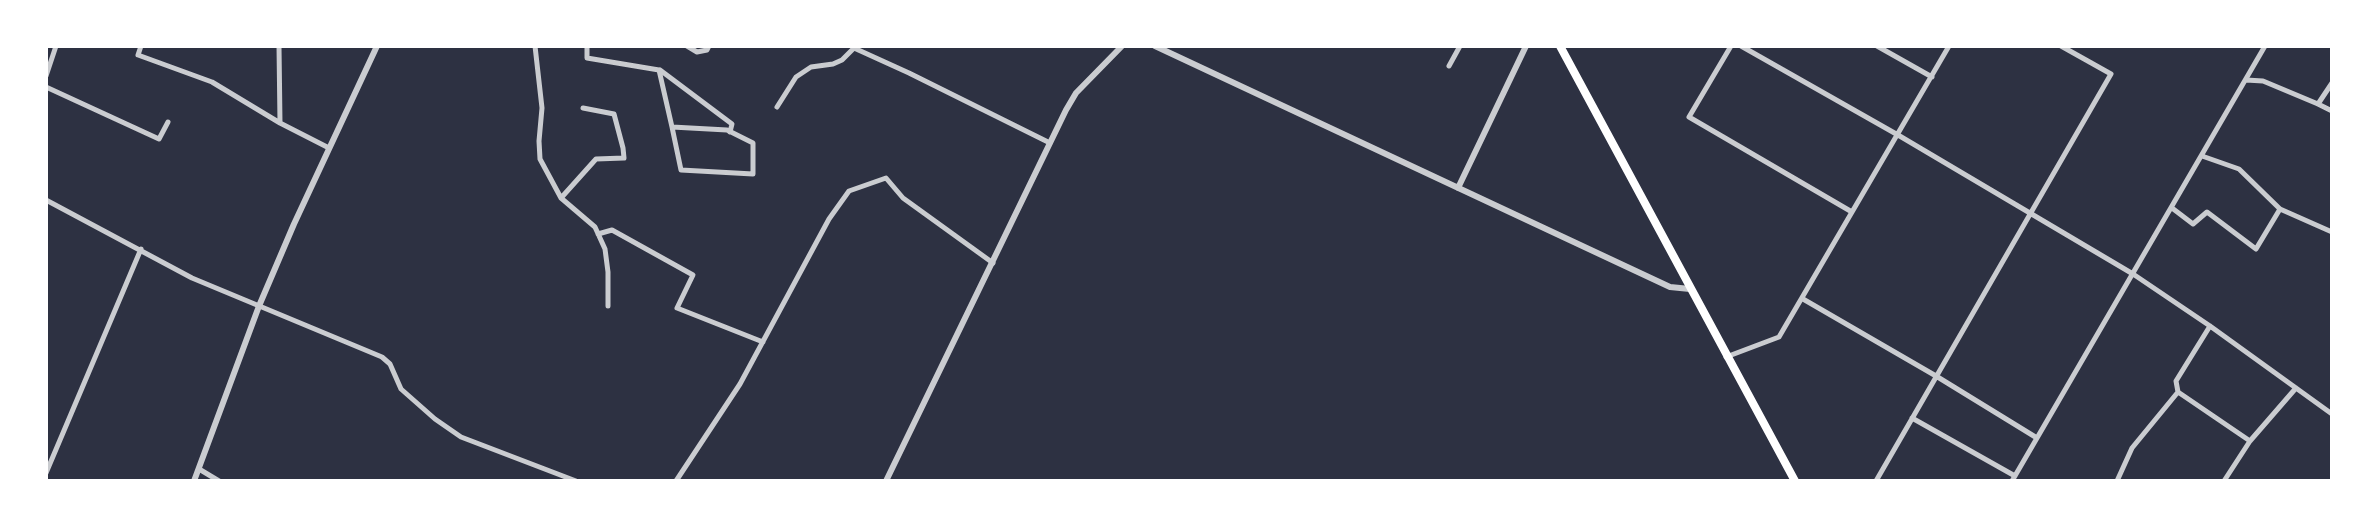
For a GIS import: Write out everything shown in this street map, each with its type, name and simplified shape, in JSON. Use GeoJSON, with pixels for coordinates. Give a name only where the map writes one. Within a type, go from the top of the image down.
{"type":"FeatureCollection","features":[{"type":"Feature","properties":{"kind":"main road"},"geometry":{"type":"LineString","coordinates":[[1560,46],[1794,481]]}},
{"type":"Feature","properties":{"kind":"street"},"geometry":{"type":"LineString","coordinates":[[46,76],[48,61],[56,46]]}},
{"type":"Feature","properties":{"kind":"street"},"geometry":{"type":"LineString","coordinates":[[141,46],[138,55],[212,82],[280,123],[330,148]]}},
{"type":"Feature","properties":{"kind":"street"},"geometry":{"type":"LineString","coordinates":[[278,46],[280,123]]}},
{"type":"Feature","properties":{"kind":"street"},"geometry":{"type":"LineString","coordinates":[[194,481],[259,306],[376,46]]}},
{"type":"Feature","properties":{"kind":"street"},"geometry":{"type":"LineString","coordinates":[[536,46],[542,108],[539,141],[540,159],[561,198],[595,227],[605,250],[608,272],[608,306]]}},
{"type":"Feature","properties":{"kind":"street"},"geometry":{"type":"LineString","coordinates":[[587,46],[587,58],[659,70],[732,124],[730,132]]}},
{"type":"Feature","properties":{"kind":"street"},"geometry":{"type":"LineString","coordinates":[[687,46],[697,52],[707,50],[709,46]]}},
{"type":"Feature","properties":{"kind":"street"},"geometry":{"type":"LineString","coordinates":[[886,481],[1076,93],[1122,46]]}},
{"type":"Feature","properties":{"kind":"street"},"geometry":{"type":"LineString","coordinates":[[1155,46],[1670,287],[1690,289]]}},
{"type":"Feature","properties":{"kind":"street"},"geometry":{"type":"LineString","coordinates":[[1449,66],[1460,46]]}},
{"type":"Feature","properties":{"kind":"street"},"geometry":{"type":"LineString","coordinates":[[1458,188],[1526,46]]}},
{"type":"Feature","properties":{"kind":"street"},"geometry":{"type":"LineString","coordinates":[[1731,46],[1690,117],[1852,212]]}},
{"type":"Feature","properties":{"kind":"street"},"geometry":{"type":"LineString","coordinates":[[1741,46],[1898,135],[2133,274],[2210,326],[2332,414]]}},
{"type":"Feature","properties":{"kind":"street"},"geometry":{"type":"LineString","coordinates":[[1877,46],[1932,78]]}},
{"type":"Feature","properties":{"kind":"street"},"geometry":{"type":"LineString","coordinates":[[1726,357],[1779,337],[1803,299],[1949,46]]}},
{"type":"Feature","properties":{"kind":"street"},"geometry":{"type":"LineString","coordinates":[[1876,481],[2111,74],[2061,46]]}},
{"type":"Feature","properties":{"kind":"street"},"geometry":{"type":"LineString","coordinates":[[1912,418],[2014,478],[2266,46]]}},
{"type":"Feature","properties":{"kind":"street"},"geometry":{"type":"LineString","coordinates":[[777,107],[796,77],[811,67],[833,64],[842,60],[854,48],[909,72],[1050,143]]}},
{"type":"Feature","properties":{"kind":"street"},"geometry":{"type":"LineString","coordinates":[[659,70],[681,170],[753,174],[753,143],[727,130],[672,128]]}},
{"type":"Feature","properties":{"kind":"street"},"geometry":{"type":"LineString","coordinates":[[2246,80],[2263,81],[2332,111]]}},
{"type":"Feature","properties":{"kind":"street"},"geometry":{"type":"LineString","coordinates":[[2318,104],[2332,83]]}},
{"type":"Feature","properties":{"kind":"street"},"geometry":{"type":"LineString","coordinates":[[46,87],[159,139],[168,122]]}},
{"type":"Feature","properties":{"kind":"street"},"geometry":{"type":"LineString","coordinates":[[561,198],[596,159],[624,158],[614,114],[583,108]]}},
{"type":"Feature","properties":{"kind":"street"},"geometry":{"type":"LineString","coordinates":[[2202,156],[2239,168],[2280,209],[2332,232]]}},
{"type":"Feature","properties":{"kind":"street"},"geometry":{"type":"LineString","coordinates":[[676,481],[740,384],[829,219],[849,191],[886,178],[904,198],[993,263]]}},
{"type":"Feature","properties":{"kind":"street"},"geometry":{"type":"LineString","coordinates":[[46,200],[141,249],[192,278],[382,357],[390,364],[402,388],[435,419],[461,437],[576,481]]}},
{"type":"Feature","properties":{"kind":"street"},"geometry":{"type":"LineString","coordinates":[[2172,208],[2193,224],[2207,212],[2256,249],[2280,209]]}},
{"type":"Feature","properties":{"kind":"street"},"geometry":{"type":"LineString","coordinates":[[598,234],[612,230],[693,275],[677,308],[763,342]]}},
{"type":"Feature","properties":{"kind":"street"},"geometry":{"type":"LineString","coordinates":[[46,474],[141,249]]}},
{"type":"Feature","properties":{"kind":"street"},"geometry":{"type":"LineString","coordinates":[[1803,299],[1936,376],[2036,438]]}},
{"type":"Feature","properties":{"kind":"street"},"geometry":{"type":"LineString","coordinates":[[2210,326],[2176,381],[2178,392],[2250,441]]}},
{"type":"Feature","properties":{"kind":"street"},"geometry":{"type":"LineString","coordinates":[[2227,480],[2250,441],[2296,388]]}},
{"type":"Feature","properties":{"kind":"street"},"geometry":{"type":"LineString","coordinates":[[2117,481],[2132,448],[2178,392]]}},
{"type":"Feature","properties":{"kind":"street"},"geometry":{"type":"LineString","coordinates":[[199,469],[219,481]]}}]}
